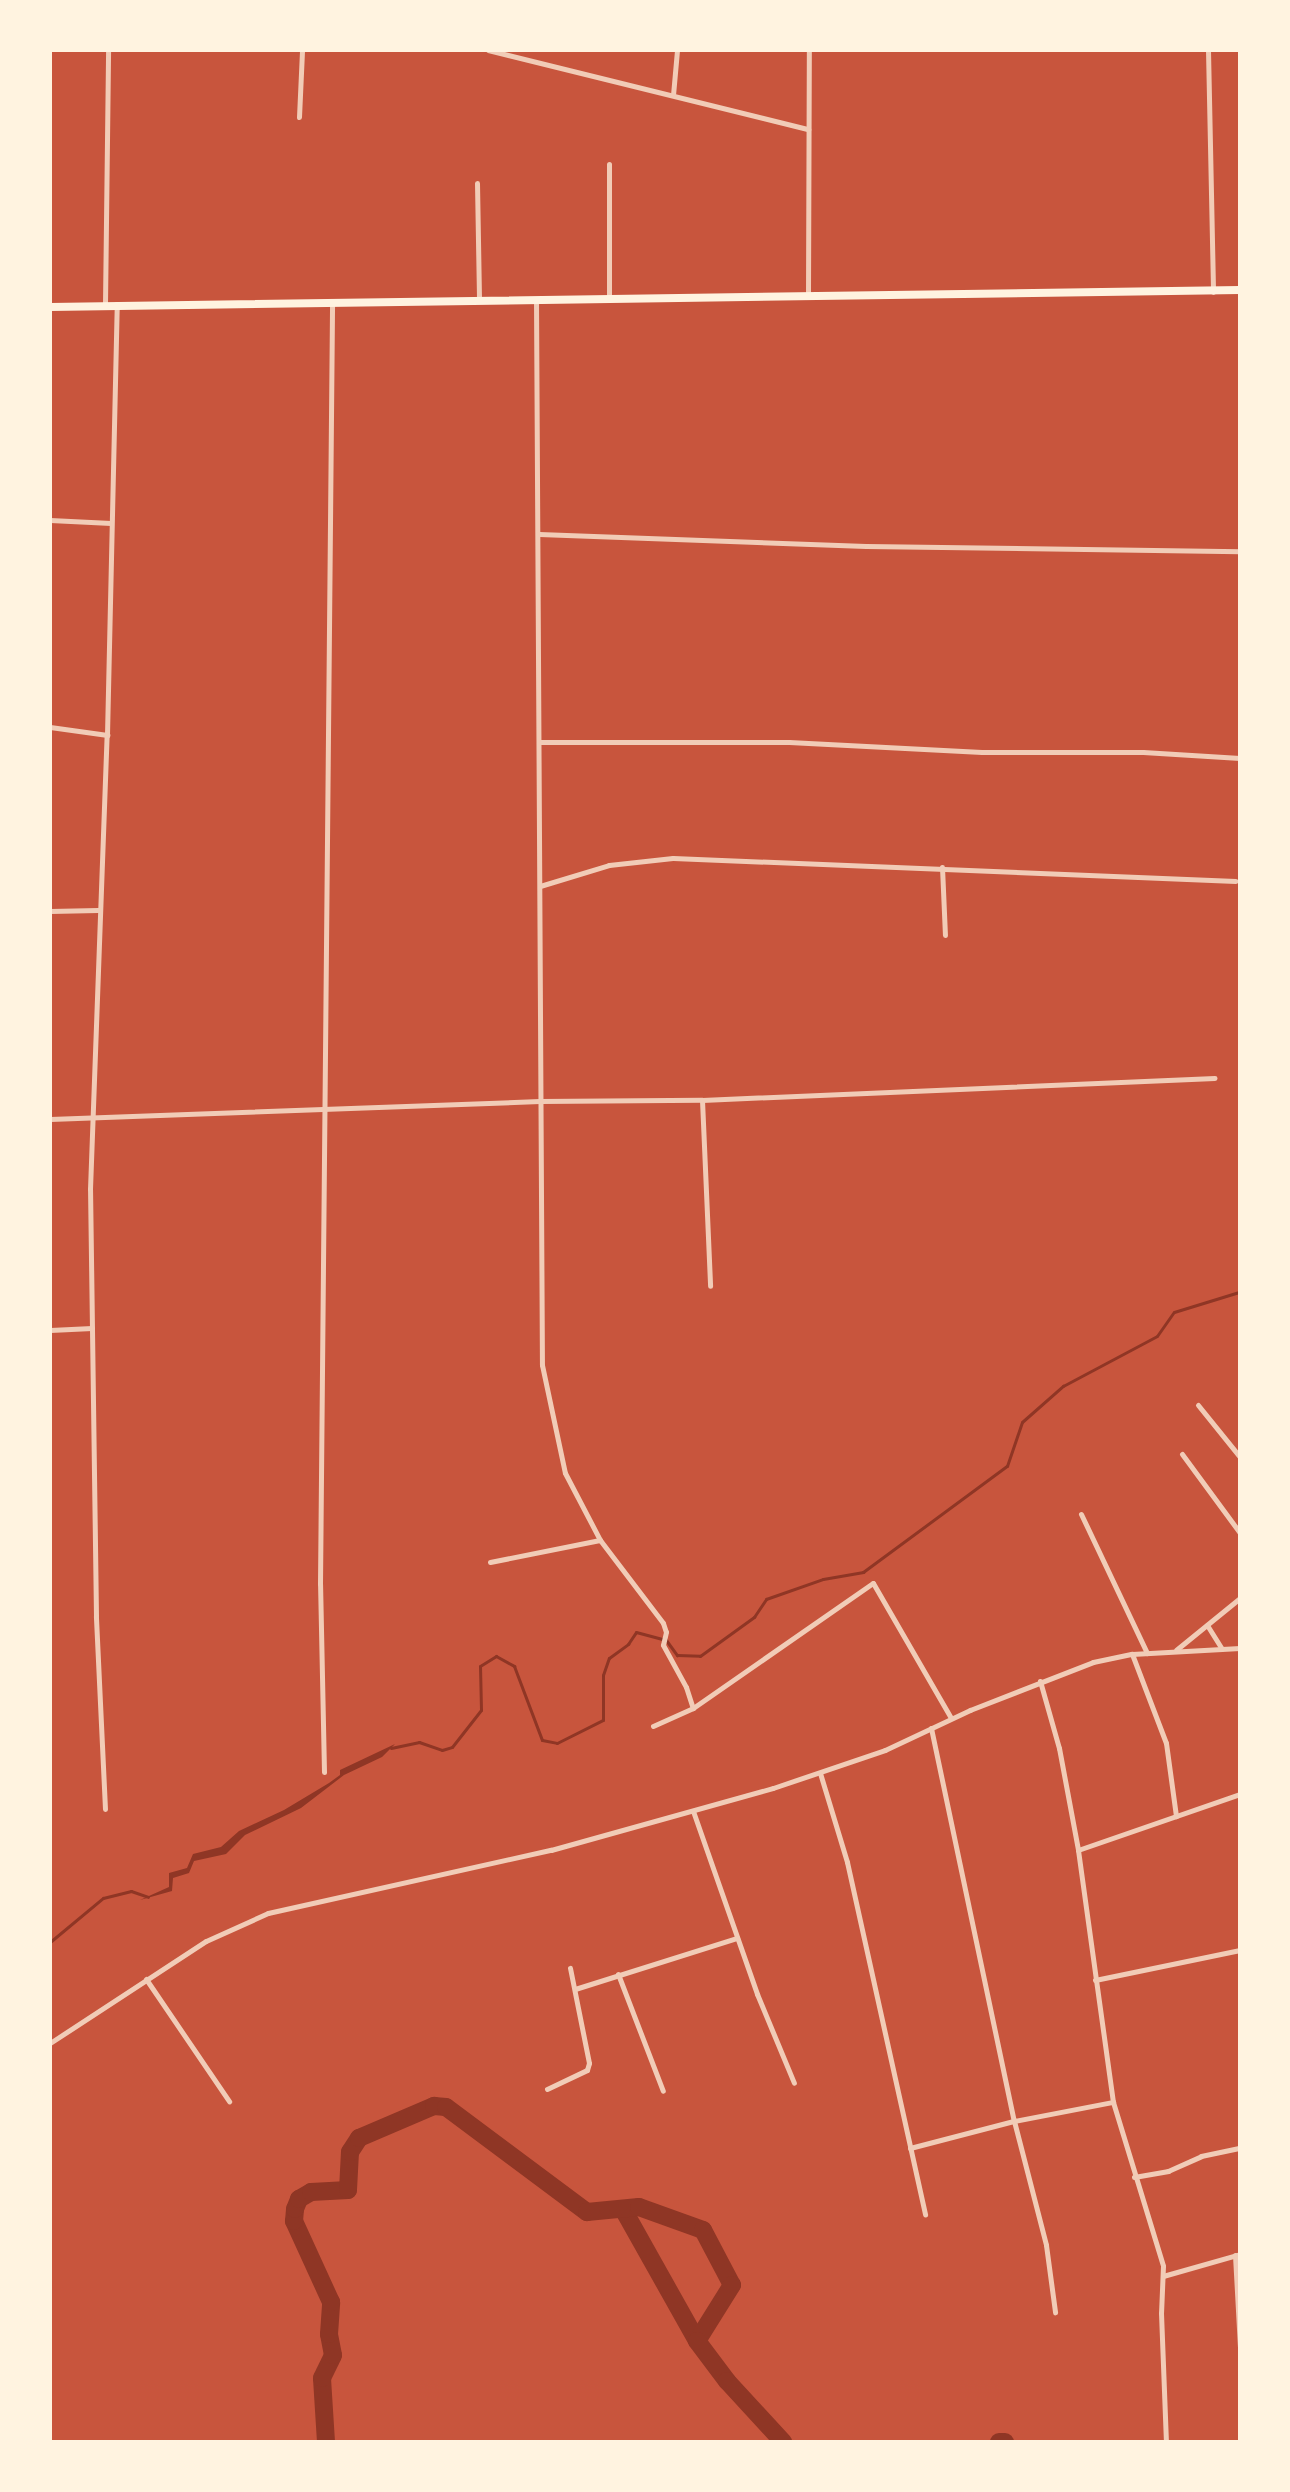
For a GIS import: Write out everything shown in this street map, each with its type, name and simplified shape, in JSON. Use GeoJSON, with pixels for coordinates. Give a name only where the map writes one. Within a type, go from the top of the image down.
{"type":"FeatureCollection","features":[{"type":"Feature","properties":{"kind":"main road"},"geometry":{"type":"LineString","coordinates":[[50,307],[117,303],[332,303],[1240,290]]}},
{"type":"Feature","properties":{"kind":"street"},"geometry":{"type":"LineString","coordinates":[[105,304],[108,50]]}},
{"type":"Feature","properties":{"kind":"street"},"geometry":{"type":"LineString","coordinates":[[299,117],[302,50]]}},
{"type":"Feature","properties":{"kind":"street"},"geometry":{"type":"LineString","coordinates":[[488,50],[808,129]]}},
{"type":"Feature","properties":{"kind":"street"},"geometry":{"type":"LineString","coordinates":[[673,95],[677,50]]}},
{"type":"Feature","properties":{"kind":"street"},"geometry":{"type":"LineString","coordinates":[[808,294],[809,50]]}},
{"type":"Feature","properties":{"kind":"street"},"geometry":{"type":"LineString","coordinates":[[1208,50],[1213,292]]}},
{"type":"Feature","properties":{"kind":"street"},"geometry":{"type":"LineString","coordinates":[[609,164],[609,297]]}},
{"type":"Feature","properties":{"kind":"street"},"geometry":{"type":"LineString","coordinates":[[477,183],[479,299]]}},
{"type":"Feature","properties":{"kind":"street"},"geometry":{"type":"LineString","coordinates":[[536,298],[541,742],[542,1365],[560,1459],[600,1540],[663,1623],[663,1639],[693,1708]]}},
{"type":"Feature","properties":{"kind":"street"},"geometry":{"type":"LineString","coordinates":[[105,1809],[96,1616],[92,1119],[107,735],[117,303]]}},
{"type":"Feature","properties":{"kind":"street"},"geometry":{"type":"LineString","coordinates":[[324,1772],[320,1584],[327,1110],[326,651],[332,303]]}},
{"type":"Feature","properties":{"kind":"street"},"geometry":{"type":"LineString","coordinates":[[50,520],[111,523]]}},
{"type":"Feature","properties":{"kind":"street"},"geometry":{"type":"LineString","coordinates":[[539,534],[866,546],[1240,551]]}},
{"type":"Feature","properties":{"kind":"street"},"geometry":{"type":"LineString","coordinates":[[50,727],[107,735]]}},
{"type":"Feature","properties":{"kind":"street"},"geometry":{"type":"LineString","coordinates":[[541,742],[799,742],[982,752],[1143,752],[1240,758]]}},
{"type":"Feature","properties":{"kind":"street"},"geometry":{"type":"LineString","coordinates":[[540,886],[578,872],[646,859],[942,867],[1236,881]]}},
{"type":"Feature","properties":{"kind":"street"},"geometry":{"type":"LineString","coordinates":[[942,867],[945,935]]}},
{"type":"Feature","properties":{"kind":"street"},"geometry":{"type":"LineString","coordinates":[[50,911],[98,910]]}},
{"type":"Feature","properties":{"kind":"street"},"geometry":{"type":"LineString","coordinates":[[50,1119],[540,1101],[702,1100],[1215,1078]]}},
{"type":"Feature","properties":{"kind":"street"},"geometry":{"type":"LineString","coordinates":[[702,1100],[710,1286]]}},
{"type":"Feature","properties":{"kind":"street"},"geometry":{"type":"LineString","coordinates":[[50,1330],[92,1328]]}},
{"type":"Feature","properties":{"kind":"street"},"geometry":{"type":"LineString","coordinates":[[1198,1405],[1240,1457]]}},
{"type":"Feature","properties":{"kind":"street"},"geometry":{"type":"LineString","coordinates":[[1182,1454],[1240,1533]]}},
{"type":"Feature","properties":{"kind":"street"},"geometry":{"type":"LineString","coordinates":[[1081,1514],[1147,1653]]}},
{"type":"Feature","properties":{"kind":"street"},"geometry":{"type":"LineString","coordinates":[[490,1562],[600,1540]]}},
{"type":"Feature","properties":{"kind":"street"},"geometry":{"type":"LineString","coordinates":[[653,1726],[693,1708],[873,1583],[951,1718]]}},
{"type":"Feature","properties":{"kind":"street"},"geometry":{"type":"LineString","coordinates":[[1173,1652],[1240,1598]]}},
{"type":"Feature","properties":{"kind":"street"},"geometry":{"type":"LineString","coordinates":[[1207,1625],[1222,1649]]}},
{"type":"Feature","properties":{"kind":"street"},"geometry":{"type":"LineString","coordinates":[[50,2043],[228,1928],[268,1913],[551,1850],[820,1773],[885,1750],[951,1718],[1093,1662],[1132,1654],[1240,1648]]}},
{"type":"Feature","properties":{"kind":"street"},"geometry":{"type":"LineString","coordinates":[[1132,1654],[1166,1743],[1176,1816]]}},
{"type":"Feature","properties":{"kind":"street"},"geometry":{"type":"LineString","coordinates":[[1040,1681],[1059,1748],[1078,1850],[1113,2102],[1133,2177],[1160,2251],[1166,2442]]}},
{"type":"Feature","properties":{"kind":"street"},"geometry":{"type":"LineString","coordinates":[[931,1728],[1014,2121],[1046,2245],[1055,2312]]}},
{"type":"Feature","properties":{"kind":"street"},"geometry":{"type":"LineString","coordinates":[[820,1773],[847,1862],[925,2214]]}},
{"type":"Feature","properties":{"kind":"street"},"geometry":{"type":"LineString","coordinates":[[1078,1850],[1240,1794]]}},
{"type":"Feature","properties":{"kind":"street"},"geometry":{"type":"LineString","coordinates":[[693,1811],[737,1938],[794,2083]]}},
{"type":"Feature","properties":{"kind":"street"},"geometry":{"type":"LineString","coordinates":[[575,1989],[737,1938]]}},
{"type":"Feature","properties":{"kind":"street"},"geometry":{"type":"LineString","coordinates":[[1095,1980],[1240,1950]]}},
{"type":"Feature","properties":{"kind":"street"},"geometry":{"type":"LineString","coordinates":[[547,2089],[587,2070],[589,2063],[570,1968]]}},
{"type":"Feature","properties":{"kind":"street"},"geometry":{"type":"LineString","coordinates":[[618,1974],[663,2091]]}},
{"type":"Feature","properties":{"kind":"street"},"geometry":{"type":"LineString","coordinates":[[146,1979],[229,2101]]}},
{"type":"Feature","properties":{"kind":"street"},"geometry":{"type":"LineString","coordinates":[[910,2148],[1014,2121],[1113,2102]]}},
{"type":"Feature","properties":{"kind":"street"},"geometry":{"type":"LineString","coordinates":[[1133,2177],[1168,2171],[1201,2156],[1240,2148]]}},
{"type":"Feature","properties":{"kind":"street"},"geometry":{"type":"LineString","coordinates":[[1163,2276],[1237,2254],[1240,2347]]}},
{"type":"Feature","properties":{"kind":"street"},"geometry":{"type":"LineString","coordinates":[[1240,2370],[1240,2409]]}},
{"type":"Feature","properties":{"kind":"shaded area"},"geometry":{"type":"Polygon","coordinates":[[[395,1744],[382,1757],[344,1775],[301,1808],[245,1835],[226,1854],[194,1861],[189,1873],[173,1878],[172,1891],[140,1900],[169,1887],[169,1873],[187,1868],[193,1854],[221,1847],[239,1831],[284,1810],[329,1783],[340,1775],[340,1770],[395,1744]]]}},
{"type":"Feature","properties":{"kind":"waterway"},"geometry":{"type":"LineString","coordinates":[[391,1748],[419,1742],[442,1750],[452,1747],[481,1710],[480,1666],[496,1656],[514,1666],[542,1740],[557,1743],[603,1720],[603,1675],[609,1658],[628,1644],[636,1632],[666,1640],[677,1655],[700,1656],[754,1617],[766,1599],[823,1579],[863,1572],[1007,1466],[1022,1422],[1063,1386],[1157,1336],[1174,1312],[1239,1292],[1240,1277]]}},
{"type":"Feature","properties":{"kind":"waterway"},"geometry":{"type":"LineString","coordinates":[[50,1942],[103,1898],[131,1891],[148,1897]]}},
{"type":"Feature","properties":{"kind":"waterway"},"geometry":{"type":"LineString","coordinates":[[326,2442],[322,2378],[333,2355],[329,2334],[331,2302],[294,2221],[295,2209],[299,2199],[311,2192],[348,2190],[350,2152],[359,2138],[434,2106],[446,2107],[587,2212],[639,2207],[703,2230],[732,2285],[697,2341],[727,2381],[783,2442]]}},
{"type":"Feature","properties":{"kind":"waterway"},"geometry":{"type":"LineString","coordinates":[[623,2209],[697,2341]]}},
{"type":"Feature","properties":{"kind":"waterway"},"geometry":{"type":"LineString","coordinates":[[999,2442],[1005,2442]]}}]}
